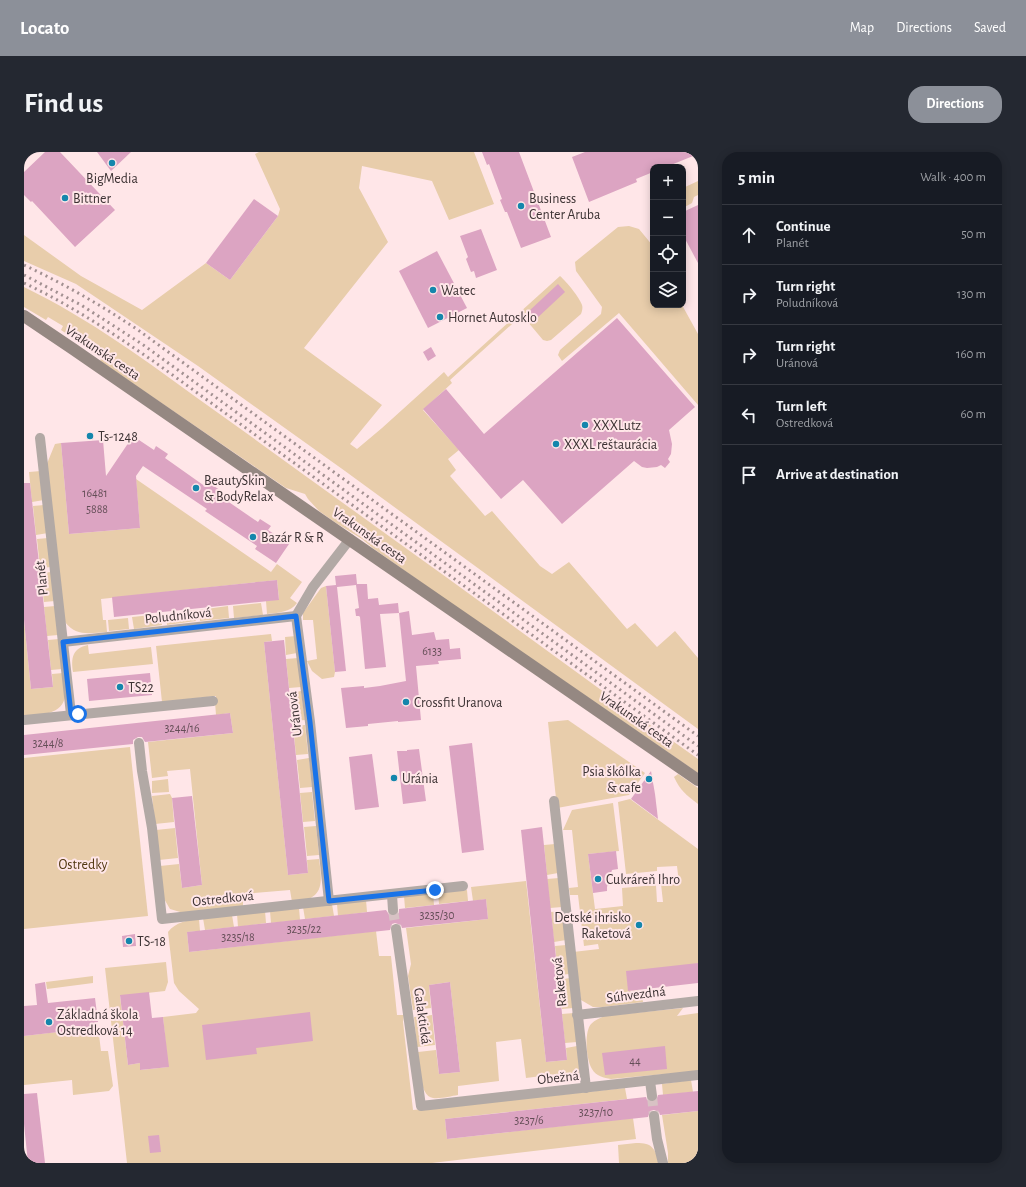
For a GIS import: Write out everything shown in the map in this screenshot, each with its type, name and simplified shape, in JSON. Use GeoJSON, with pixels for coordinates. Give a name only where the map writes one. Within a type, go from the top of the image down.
{"type":"FeatureCollection","features":[{"type":"Feature","properties":{"kind":"main road","name":"Vrakunská cesta"},"geometry":{"type":"LineString","coordinates":[[24,316],[698,780]]}},
{"type":"Feature","properties":{"kind":"street","name":"Planét"},"geometry":{"type":"LineString","coordinates":[[40,438],[71,714]]}},
{"type":"Feature","properties":{"kind":"street"},"geometry":{"type":"LineString","coordinates":[[296,616],[313,587],[350,540]]}},
{"type":"Feature","properties":{"kind":"street","name":"Poludníková"},"geometry":{"type":"LineString","coordinates":[[63,642],[296,616]]}},
{"type":"Feature","properties":{"kind":"street","name":"Uránová"},"geometry":{"type":"LineString","coordinates":[[296,616],[310,722],[329,901]]}},
{"type":"Feature","properties":{"kind":"street"},"geometry":{"type":"LineString","coordinates":[[24,720],[213,700]]}},
{"type":"Feature","properties":{"kind":"street","name":"Ostredková"},"geometry":{"type":"LineString","coordinates":[[139,743],[142,771],[152,828],[162,919],[392,895],[463,886]]}},
{"type":"Feature","properties":{"kind":"street","name":"Raketová"},"geometry":{"type":"LineString","coordinates":[[554,801],[586,1088]]}},
{"type":"Feature","properties":{"kind":"street"},"geometry":{"type":"LineString","coordinates":[[392,895],[393,910]]}},
{"type":"Feature","properties":{"kind":"street","name":"Galaktická"},"geometry":{"type":"LineString","coordinates":[[396,929],[421,1106]]}},
{"type":"Feature","properties":{"kind":"street","name":"Súhvezdná"},"geometry":{"type":"LineString","coordinates":[[577,1015],[698,1001]]}},
{"type":"Feature","properties":{"kind":"street","name":"Obežná"},"geometry":{"type":"LineString","coordinates":[[421,1106],[698,1075]]}},
{"type":"Feature","properties":{"kind":"street"},"geometry":{"type":"LineString","coordinates":[[650,1081],[652,1096]]}},
{"type":"Feature","properties":{"kind":"street"},"geometry":{"type":"LineString","coordinates":[[654,1116],[663,1163]]}},
{"type":"Feature","properties":{"kind":"green space"},"geometry":{"type":"Polygon","coordinates":[[[259,152],[474,152],[494,204],[449,220],[432,181],[362,166],[359,188],[388,242],[304,348],[382,405],[350,444],[357,449],[444,372],[448,377],[560,276],[563,278],[581,302],[581,314],[551,340],[547,341],[543,340],[522,315],[450,380],[452,383],[423,410],[459,450],[448,459],[456,470],[450,476],[485,516],[492,511],[540,566],[552,574],[569,562],[627,629],[635,623],[657,647],[675,631],[698,658],[698,729],[345,471],[198,366],[76,284],[24,261],[24,235],[81,276],[142,310],[206,263],[230,280],[278,216],[280,209],[255,154],[259,152]]]}},
{"type":"Feature","properties":{"kind":"green space"},"geometry":{"type":"Polygon","coordinates":[[[698,181],[698,195],[694,197],[692,203],[686,206],[686,200],[686,187],[698,181]]]}},
{"type":"Feature","properties":{"kind":"green space"},"geometry":{"type":"Polygon","coordinates":[[[629,226],[639,229],[650,242],[650,308],[684,308],[698,334],[698,405],[619,313],[562,361],[558,355],[560,350],[601,314],[602,307],[576,271],[575,262],[618,227],[629,226]]]}},
{"type":"Feature","properties":{"kind":"green space"},"geometry":{"type":"Polygon","coordinates":[[[24,287],[72,313],[141,357],[698,759],[698,773],[439,595],[362,539],[319,511],[305,494],[286,488],[100,361],[102,357],[61,330],[63,326],[48,317],[46,320],[24,307],[24,287]]]}},
{"type":"Feature","properties":{"kind":"green space"},"geometry":{"type":"Polygon","coordinates":[[[61,443],[69,534],[140,528],[136,479],[271,572],[277,564],[302,582],[290,598],[297,603],[288,610],[267,614],[266,601],[279,599],[277,580],[101,599],[103,620],[106,620],[107,632],[84,633],[69,627],[65,622],[46,466],[55,444],[61,443]]]}},
{"type":"Feature","properties":{"kind":"green space"},"geometry":{"type":"Polygon","coordinates":[[[41,471],[44,500],[32,502],[29,472],[41,471]]]}},
{"type":"Feature","properties":{"kind":"green space"},"geometry":{"type":"Polygon","coordinates":[[[44,505],[48,533],[36,535],[33,506],[44,505]]]}},
{"type":"Feature","properties":{"kind":"green space"},"geometry":{"type":"Polygon","coordinates":[[[48,538],[51,567],[40,568],[37,539],[48,538]]]}},
{"type":"Feature","properties":{"kind":"green space"},"geometry":{"type":"Polygon","coordinates":[[[52,572],[55,601],[44,602],[40,573],[52,572]]]}},
{"type":"Feature","properties":{"kind":"green space"},"geometry":{"type":"Polygon","coordinates":[[[326,586],[335,672],[334,677],[322,679],[312,671],[307,661],[317,659],[313,620],[303,620],[303,613],[321,588],[326,586]]]}},
{"type":"Feature","properties":{"kind":"green space"},"geometry":{"type":"Polygon","coordinates":[[[261,603],[263,615],[234,618],[233,606],[261,603]]]}},
{"type":"Feature","properties":{"kind":"green space"},"geometry":{"type":"Polygon","coordinates":[[[55,606],[58,635],[47,636],[44,607],[55,606]]]}},
{"type":"Feature","properties":{"kind":"green space"},"geometry":{"type":"Polygon","coordinates":[[[228,606],[229,618],[200,621],[199,610],[228,606]]]}},
{"type":"Feature","properties":{"kind":"green space"},"geometry":{"type":"Polygon","coordinates":[[[195,610],[196,621],[167,625],[166,614],[195,610]]]}},
{"type":"Feature","properties":{"kind":"green space"},"geometry":{"type":"Polygon","coordinates":[[[161,614],[162,625],[134,629],[132,617],[161,614]]]}},
{"type":"Feature","properties":{"kind":"green space"},"geometry":{"type":"Polygon","coordinates":[[[128,618],[129,629],[109,631],[108,620],[128,618]]]}},
{"type":"Feature","properties":{"kind":"green space"},"geometry":{"type":"Polygon","coordinates":[[[24,620],[31,689],[53,687],[52,674],[63,673],[65,695],[64,702],[56,710],[50,713],[24,717],[24,620]]]}},
{"type":"Feature","properties":{"kind":"green space"},"geometry":{"type":"Polygon","coordinates":[[[271,634],[272,641],[264,642],[288,875],[308,873],[307,860],[319,859],[321,877],[319,890],[315,895],[302,901],[292,902],[290,890],[243,894],[243,908],[187,914],[170,909],[163,897],[160,866],[179,864],[182,888],[202,885],[190,769],[167,771],[168,776],[152,778],[148,742],[233,733],[230,713],[216,715],[216,696],[162,702],[156,646],[271,634]]]}},
{"type":"Feature","properties":{"kind":"green space"},"geometry":{"type":"Polygon","coordinates":[[[296,636],[297,653],[286,655],[285,637],[296,636]]]}},
{"type":"Feature","properties":{"kind":"green space"},"geometry":{"type":"Polygon","coordinates":[[[59,639],[62,669],[51,670],[48,640],[59,639]]]}},
{"type":"Feature","properties":{"kind":"green space"},"geometry":{"type":"Polygon","coordinates":[[[88,645],[89,654],[151,647],[153,664],[73,672],[72,663],[76,651],[83,646],[88,645]]]}},
{"type":"Feature","properties":{"kind":"green space"},"geometry":{"type":"Polygon","coordinates":[[[298,658],[301,687],[289,688],[286,659],[298,658]]]}},
{"type":"Feature","properties":{"kind":"green space"},"geometry":{"type":"Polygon","coordinates":[[[301,691],[305,720],[293,721],[290,693],[301,691]]]}},
{"type":"Feature","properties":{"kind":"green space"},"geometry":{"type":"Polygon","coordinates":[[[568,720],[645,773],[629,795],[557,808],[548,722],[568,720]]]}},
{"type":"Feature","properties":{"kind":"green space"},"geometry":{"type":"Polygon","coordinates":[[[305,725],[308,754],[296,755],[293,726],[305,725]]]}},
{"type":"Feature","properties":{"kind":"green space","name":"Ostredky"},"geometry":{"type":"Polygon","coordinates":[[[130,747],[148,916],[24,929],[24,758],[130,747]]]}},
{"type":"Feature","properties":{"kind":"green space"},"geometry":{"type":"Polygon","coordinates":[[[309,758],[312,787],[300,788],[297,760],[309,758]]]}},
{"type":"Feature","properties":{"kind":"green space"},"geometry":{"type":"Polygon","coordinates":[[[678,774],[698,788],[698,804],[681,789],[674,777],[678,774]]]}},
{"type":"Feature","properties":{"kind":"green space"},"geometry":{"type":"Polygon","coordinates":[[[168,779],[169,792],[152,793],[152,781],[168,779]]]}},
{"type":"Feature","properties":{"kind":"green space"},"geometry":{"type":"Polygon","coordinates":[[[312,792],[315,821],[303,822],[300,793],[312,792]]]}},
{"type":"Feature","properties":{"kind":"green space"},"geometry":{"type":"Polygon","coordinates":[[[170,794],[172,798],[174,822],[155,824],[152,796],[170,794]]]}},
{"type":"Feature","properties":{"kind":"green space"},"geometry":{"type":"Polygon","coordinates":[[[630,799],[698,849],[698,963],[628,991],[641,990],[643,1002],[593,1007],[581,1000],[573,952],[599,949],[598,944],[584,946],[578,895],[570,895],[569,888],[578,887],[572,830],[563,830],[572,810],[613,803],[619,851],[588,854],[595,909],[623,906],[622,888],[656,885],[657,902],[663,902],[661,884],[679,883],[677,866],[657,867],[657,871],[626,874],[618,802],[630,799]]]}},
{"type":"Feature","properties":{"kind":"green space"},"geometry":{"type":"Polygon","coordinates":[[[316,826],[319,855],[307,856],[304,827],[316,826]]]}},
{"type":"Feature","properties":{"kind":"green space"},"geometry":{"type":"Polygon","coordinates":[[[175,828],[178,858],[159,860],[156,830],[175,828]]]}},
{"type":"Feature","properties":{"kind":"green space"},"geometry":{"type":"Polygon","coordinates":[[[555,844],[558,873],[547,875],[544,845],[555,844]]]}},
{"type":"Feature","properties":{"kind":"green space"},"geometry":{"type":"Polygon","coordinates":[[[559,878],[562,907],[550,908],[547,879],[559,878]]]}},
{"type":"Feature","properties":{"kind":"green space"},"geometry":{"type":"Polygon","coordinates":[[[526,881],[546,1062],[567,1060],[566,1048],[577,1046],[580,1065],[579,1073],[569,1075],[565,1073],[526,1078],[521,1039],[496,1042],[499,1081],[458,1086],[458,1095],[443,1098],[433,1098],[428,1096],[422,1085],[419,1071],[418,1052],[436,1050],[439,1074],[460,1072],[450,982],[429,985],[431,1008],[413,1010],[408,976],[411,964],[406,928],[488,919],[486,899],[473,901],[471,887],[526,881]]]}},
{"type":"Feature","properties":{"kind":"green space"},"geometry":{"type":"Polygon","coordinates":[[[467,890],[468,901],[439,904],[438,893],[467,890]]]}},
{"type":"Feature","properties":{"kind":"green space"},"geometry":{"type":"Polygon","coordinates":[[[433,893],[434,905],[405,908],[404,896],[433,893]]]}},
{"type":"Feature","properties":{"kind":"green space"},"geometry":{"type":"Polygon","coordinates":[[[366,900],[367,912],[338,916],[337,904],[366,900]]]}},
{"type":"Feature","properties":{"kind":"green space"},"geometry":{"type":"Polygon","coordinates":[[[332,904],[334,916],[305,919],[303,907],[332,904]]]}},
{"type":"Feature","properties":{"kind":"green space"},"geometry":{"type":"Polygon","coordinates":[[[299,908],[300,920],[271,923],[270,911],[299,908]]]}},
{"type":"Feature","properties":{"kind":"green space"},"geometry":{"type":"Polygon","coordinates":[[[265,911],[266,923],[238,927],[237,914],[265,911]]]}},
{"type":"Feature","properties":{"kind":"green space"},"geometry":{"type":"Polygon","coordinates":[[[562,911],[566,940],[554,942],[551,912],[562,911]]]}},
{"type":"Feature","properties":{"kind":"green space"},"geometry":{"type":"Polygon","coordinates":[[[232,915],[234,927],[205,930],[203,918],[232,915]]]}},
{"type":"Feature","properties":{"kind":"green space"},"geometry":{"type":"Polygon","coordinates":[[[199,919],[200,931],[187,932],[189,952],[376,931],[379,956],[391,956],[397,1015],[404,1015],[403,1022],[413,1110],[625,1088],[627,1099],[445,1119],[447,1139],[633,1118],[636,1139],[432,1163],[127,1163],[105,968],[166,962],[168,982],[165,991],[120,996],[128,1065],[140,1063],[141,1070],[168,1067],[163,1017],[196,1013],[199,1009],[179,991],[174,983],[168,932],[182,922],[199,919]]]}},
{"type":"Feature","properties":{"kind":"green space"},"geometry":{"type":"Polygon","coordinates":[[[566,945],[570,974],[558,975],[555,946],[566,945]]]}},
{"type":"Feature","properties":{"kind":"green space"},"geometry":{"type":"Polygon","coordinates":[[[93,976],[93,983],[47,989],[46,982],[93,976]]]}},
{"type":"Feature","properties":{"kind":"green space"},"geometry":{"type":"Polygon","coordinates":[[[570,978],[573,1008],[562,1009],[558,980],[570,978]]]}},
{"type":"Feature","properties":{"kind":"green space"},"geometry":{"type":"Polygon","coordinates":[[[683,1008],[677,1016],[698,1013],[698,1073],[665,1074],[611,1079],[598,1075],[592,1069],[588,1059],[587,1033],[594,1021],[605,1016],[683,1008]]]}},
{"type":"Feature","properties":{"kind":"green space"},"geometry":{"type":"Polygon","coordinates":[[[574,1013],[577,1042],[565,1043],[562,1014],[574,1013]]]}},
{"type":"Feature","properties":{"kind":"green space"},"geometry":{"type":"Polygon","coordinates":[[[432,1015],[435,1045],[417,1047],[414,1017],[432,1015]]]}},
{"type":"Feature","properties":{"kind":"green space"},"geometry":{"type":"Polygon","coordinates":[[[98,1027],[101,1051],[108,1051],[113,1086],[109,1091],[73,1095],[72,1080],[24,1085],[24,1036],[98,1027]]]}},
{"type":"Feature","properties":{"kind":"green space"},"geometry":{"type":"Polygon","coordinates":[[[691,1080],[693,1092],[663,1095],[662,1084],[691,1080]]]}},
{"type":"Feature","properties":{"kind":"green space"},"geometry":{"type":"Polygon","coordinates":[[[698,1111],[698,1163],[668,1163],[668,1153],[662,1115],[698,1111]]]}},
{"type":"Feature","properties":{"kind":"green space"},"geometry":{"type":"Polygon","coordinates":[[[636,1143],[646,1144],[652,1147],[660,1163],[619,1163],[618,1145],[636,1143]]]}},
{"type":"Feature","properties":{"kind":"building","name":"Bittner"},"geometry":{"type":"Polygon","coordinates":[[[45,152],[60,152],[115,210],[75,247],[32,201],[31,202],[24,195],[24,172],[45,152]]]}},
{"type":"Feature","properties":{"kind":"building","name":"BigMedia"},"geometry":{"type":"Polygon","coordinates":[[[97,152],[131,152],[111,171],[97,152]]]}},
{"type":"Feature","properties":{"kind":"building","name":"Business Center Aruba"},"geometry":{"type":"Polygon","coordinates":[[[482,152],[519,152],[551,237],[521,248],[507,212],[505,212],[500,200],[502,199],[489,164],[487,165],[482,152]]]}},
{"type":"Feature","properties":{"kind":"building"},"geometry":{"type":"Polygon","coordinates":[[[585,152],[698,152],[698,154],[673,164],[650,164],[650,173],[636,179],[637,182],[589,202],[572,157],[585,152]]]}},
{"type":"Feature","properties":{"kind":"building"},"geometry":{"type":"Polygon","coordinates":[[[254,199],[278,216],[230,280],[206,263],[254,199]]]}},
{"type":"Feature","properties":{"kind":"building"},"geometry":{"type":"Polygon","coordinates":[[[698,205],[698,263],[686,241],[686,211],[698,205]]]}},
{"type":"Feature","properties":{"kind":"building"},"geometry":{"type":"Polygon","coordinates":[[[481,229],[497,270],[476,278],[474,271],[471,272],[466,259],[468,257],[460,236],[481,229]]]}},
{"type":"Feature","properties":{"kind":"building","name":"Watec"},"geometry":{"type":"Polygon","coordinates":[[[437,251],[467,308],[428,328],[399,271],[437,251]]]}},
{"type":"Feature","properties":{"kind":"building"},"geometry":{"type":"Polygon","coordinates":[[[558,284],[565,292],[535,320],[528,312],[558,284]]]}},
{"type":"Feature","properties":{"kind":"building","name":"XXXLutz"},"geometry":{"type":"Polygon","coordinates":[[[617,318],[695,407],[669,430],[672,444],[671,454],[668,459],[670,462],[665,468],[661,465],[647,468],[642,467],[634,461],[562,524],[523,480],[501,499],[423,409],[446,389],[484,434],[617,318]]]}},
{"type":"Feature","properties":{"kind":"building"},"geometry":{"type":"Polygon","coordinates":[[[431,347],[436,356],[428,361],[423,352],[431,347]]]}},
{"type":"Feature","properties":{"kind":"building"},"geometry":{"type":"Polygon","coordinates":[[[133,436],[154,450],[156,446],[168,454],[165,458],[206,487],[209,483],[220,490],[217,494],[258,522],[260,519],[271,526],[268,530],[289,544],[276,563],[255,549],[257,546],[205,511],[207,509],[143,466],[136,476],[140,528],[69,534],[61,443],[103,440],[106,476],[133,436]]]}},
{"type":"Feature","properties":{"kind":"building"},"geometry":{"type":"Polygon","coordinates":[[[24,483],[30,483],[53,687],[31,689],[24,620],[24,483]]]}},
{"type":"Feature","properties":{"kind":"building"},"geometry":{"type":"Polygon","coordinates":[[[356,574],[357,584],[367,584],[368,599],[378,598],[379,605],[398,603],[399,613],[380,614],[386,667],[365,669],[360,617],[356,616],[355,609],[359,608],[356,585],[337,587],[346,671],[335,672],[326,586],[336,585],[335,576],[356,574]]]}},
{"type":"Feature","properties":{"kind":"building"},"geometry":{"type":"Polygon","coordinates":[[[277,580],[279,600],[114,617],[112,597],[277,580]]]}},
{"type":"Feature","properties":{"kind":"building"},"geometry":{"type":"Polygon","coordinates":[[[409,611],[412,635],[434,632],[436,640],[449,639],[450,649],[460,648],[461,659],[438,661],[439,664],[416,666],[421,720],[368,724],[368,726],[346,728],[341,688],[364,686],[364,688],[406,681],[399,613],[409,611]]]}},
{"type":"Feature","properties":{"kind":"building"},"geometry":{"type":"Polygon","coordinates":[[[284,640],[308,873],[288,875],[264,642],[284,640]]]}},
{"type":"Feature","properties":{"kind":"building","name":"TS22"},"geometry":{"type":"Polygon","coordinates":[[[150,673],[152,695],[89,701],[87,679],[150,673]]]}},
{"type":"Feature","properties":{"kind":"building"},"geometry":{"type":"Polygon","coordinates":[[[230,713],[233,733],[145,742],[142,737],[138,737],[133,740],[133,744],[24,755],[24,735],[230,713]]]}},
{"type":"Feature","properties":{"kind":"building"},"geometry":{"type":"Polygon","coordinates":[[[472,743],[484,850],[462,853],[449,746],[472,743]]]}},
{"type":"Feature","properties":{"kind":"building"},"geometry":{"type":"Polygon","coordinates":[[[419,749],[426,801],[403,804],[397,751],[419,749]]]}},
{"type":"Feature","properties":{"kind":"building"},"geometry":{"type":"Polygon","coordinates":[[[372,754],[379,807],[355,810],[349,757],[372,754]]]}},
{"type":"Feature","properties":{"kind":"building"},"geometry":{"type":"Polygon","coordinates":[[[651,771],[655,794],[658,819],[631,799],[651,771]]]}},
{"type":"Feature","properties":{"kind":"building"},"geometry":{"type":"Polygon","coordinates":[[[192,796],[202,885],[182,888],[172,798],[192,796]]]}},
{"type":"Feature","properties":{"kind":"building"},"geometry":{"type":"Polygon","coordinates":[[[542,827],[567,1060],[546,1062],[521,830],[542,827]]]}},
{"type":"Feature","properties":{"kind":"building"},"geometry":{"type":"Polygon","coordinates":[[[616,851],[618,869],[612,870],[607,891],[593,893],[588,854],[616,851]]]}},
{"type":"Feature","properties":{"kind":"building"},"geometry":{"type":"Polygon","coordinates":[[[486,899],[488,919],[402,928],[401,925],[395,923],[392,924],[390,930],[189,952],[187,932],[386,910],[390,916],[394,916],[399,913],[399,909],[486,899]]]}},
{"type":"Feature","properties":{"kind":"building","name":"TS-18"},"geometry":{"type":"Polygon","coordinates":[[[135,934],[136,946],[123,947],[122,936],[135,934]]]}},
{"type":"Feature","properties":{"kind":"building"},"geometry":{"type":"Polygon","coordinates":[[[698,963],[698,983],[628,991],[626,971],[698,963]]]}},
{"type":"Feature","properties":{"kind":"building"},"geometry":{"type":"Polygon","coordinates":[[[45,982],[48,1003],[95,998],[98,1022],[93,1023],[93,1028],[24,1036],[24,1006],[37,1005],[35,984],[45,982]]]}},
{"type":"Feature","properties":{"kind":"building"},"geometry":{"type":"Polygon","coordinates":[[[450,982],[460,1072],[439,1074],[429,985],[450,982]]]}},
{"type":"Feature","properties":{"kind":"building"},"geometry":{"type":"Polygon","coordinates":[[[149,992],[152,1018],[163,1017],[169,1067],[140,1070],[140,1063],[128,1065],[120,995],[149,992]]]}},
{"type":"Feature","properties":{"kind":"building"},"geometry":{"type":"Polygon","coordinates":[[[310,1012],[313,1041],[256,1048],[257,1054],[206,1060],[202,1025],[310,1012]]]}},
{"type":"Feature","properties":{"kind":"building"},"geometry":{"type":"Polygon","coordinates":[[[665,1046],[667,1069],[605,1075],[602,1053],[665,1046]]]}},
{"type":"Feature","properties":{"kind":"building"},"geometry":{"type":"Polygon","coordinates":[[[698,1091],[698,1111],[660,1115],[659,1112],[654,1110],[650,1111],[648,1117],[447,1139],[445,1119],[646,1097],[647,1100],[652,1102],[656,1101],[658,1095],[698,1091]]]}},
{"type":"Feature","properties":{"kind":"building"},"geometry":{"type":"Polygon","coordinates":[[[37,1093],[45,1163],[28,1163],[24,1124],[24,1094],[37,1093]]]}},
{"type":"Feature","properties":{"kind":"building"},"geometry":{"type":"Polygon","coordinates":[[[159,1135],[161,1152],[150,1153],[148,1136],[159,1135]]]}},
{"type":"Feature","properties":{"kind":"tunnel"},"geometry":{"type":"LineString","coordinates":[[393,910],[396,929]]}},
{"type":"Feature","properties":{"kind":"tunnel"},"geometry":{"type":"LineString","coordinates":[[652,1096],[654,1116]]}},
{"type":"Feature","properties":{"kind":"railway"},"geometry":{"type":"LineString","coordinates":[[24,265],[82,295],[138,330],[698,736]]}},
{"type":"Feature","properties":{"kind":"railway"},"geometry":{"type":"LineString","coordinates":[[24,275],[81,305],[142,344],[698,746]]}},
{"type":"Feature","properties":{"kind":"railway"},"geometry":{"type":"LineString","coordinates":[[24,283],[75,310],[156,363],[698,755]]}},
{"type":"Feature","properties":{"kind":"place","name":"BigMedia"},"geometry":{"type":"Point","coordinates":[112,163]}},
{"type":"Feature","properties":{"kind":"place","name":"Bittner"},"geometry":{"type":"Point","coordinates":[65,198]}},
{"type":"Feature","properties":{"kind":"place","name":"Business Center Aruba"},"geometry":{"type":"Point","coordinates":[521,206]}},
{"type":"Feature","properties":{"kind":"place","name":"Watec"},"geometry":{"type":"Point","coordinates":[433,290]}},
{"type":"Feature","properties":{"kind":"place","name":"Hornet Autosklo"},"geometry":{"type":"Point","coordinates":[440,317]}},
{"type":"Feature","properties":{"kind":"place","name":"XXXLutz"},"geometry":{"type":"Point","coordinates":[585,425]}},
{"type":"Feature","properties":{"kind":"place","name":"Ts-1248"},"geometry":{"type":"Point","coordinates":[90,436]}},
{"type":"Feature","properties":{"kind":"place","name":"XXXL reštaurácia"},"geometry":{"type":"Point","coordinates":[556,444]}},
{"type":"Feature","properties":{"kind":"place","name":"BeautySkin & BodyRelax"},"geometry":{"type":"Point","coordinates":[196,488]}},
{"type":"Feature","properties":{"kind":"place","name":"Bazár R & R"},"geometry":{"type":"Point","coordinates":[253,537]}},
{"type":"Feature","properties":{"kind":"place","name":"TS22"},"geometry":{"type":"Point","coordinates":[120,687]}},
{"type":"Feature","properties":{"kind":"place","name":"Crossfit Uranova"},"geometry":{"type":"Point","coordinates":[406,702]}},
{"type":"Feature","properties":{"kind":"place","name":"Uránia"},"geometry":{"type":"Point","coordinates":[394,778]}},
{"type":"Feature","properties":{"kind":"place","name":"Psia škôlka & cafe"},"geometry":{"type":"Point","coordinates":[649,779]}},
{"type":"Feature","properties":{"kind":"place","name":"Cukráreň Ihro"},"geometry":{"type":"Point","coordinates":[598,879]}},
{"type":"Feature","properties":{"kind":"place","name":"Detské ihrisko Raketová"},"geometry":{"type":"Point","coordinates":[639,925]}},
{"type":"Feature","properties":{"kind":"place","name":"TS-18"},"geometry":{"type":"Point","coordinates":[129,941]}},
{"type":"Feature","properties":{"kind":"place","name":"Základná škola Ostredková 14"},"geometry":{"type":"Point","coordinates":[49,1022]}},
{"type":"Feature","properties":{"kind":"route"},"geometry":{"type":"LineString","coordinates":[[78,714],[71,714],[63,642],[296,616],[310,722],[329,901],[435,890]]}}]}
